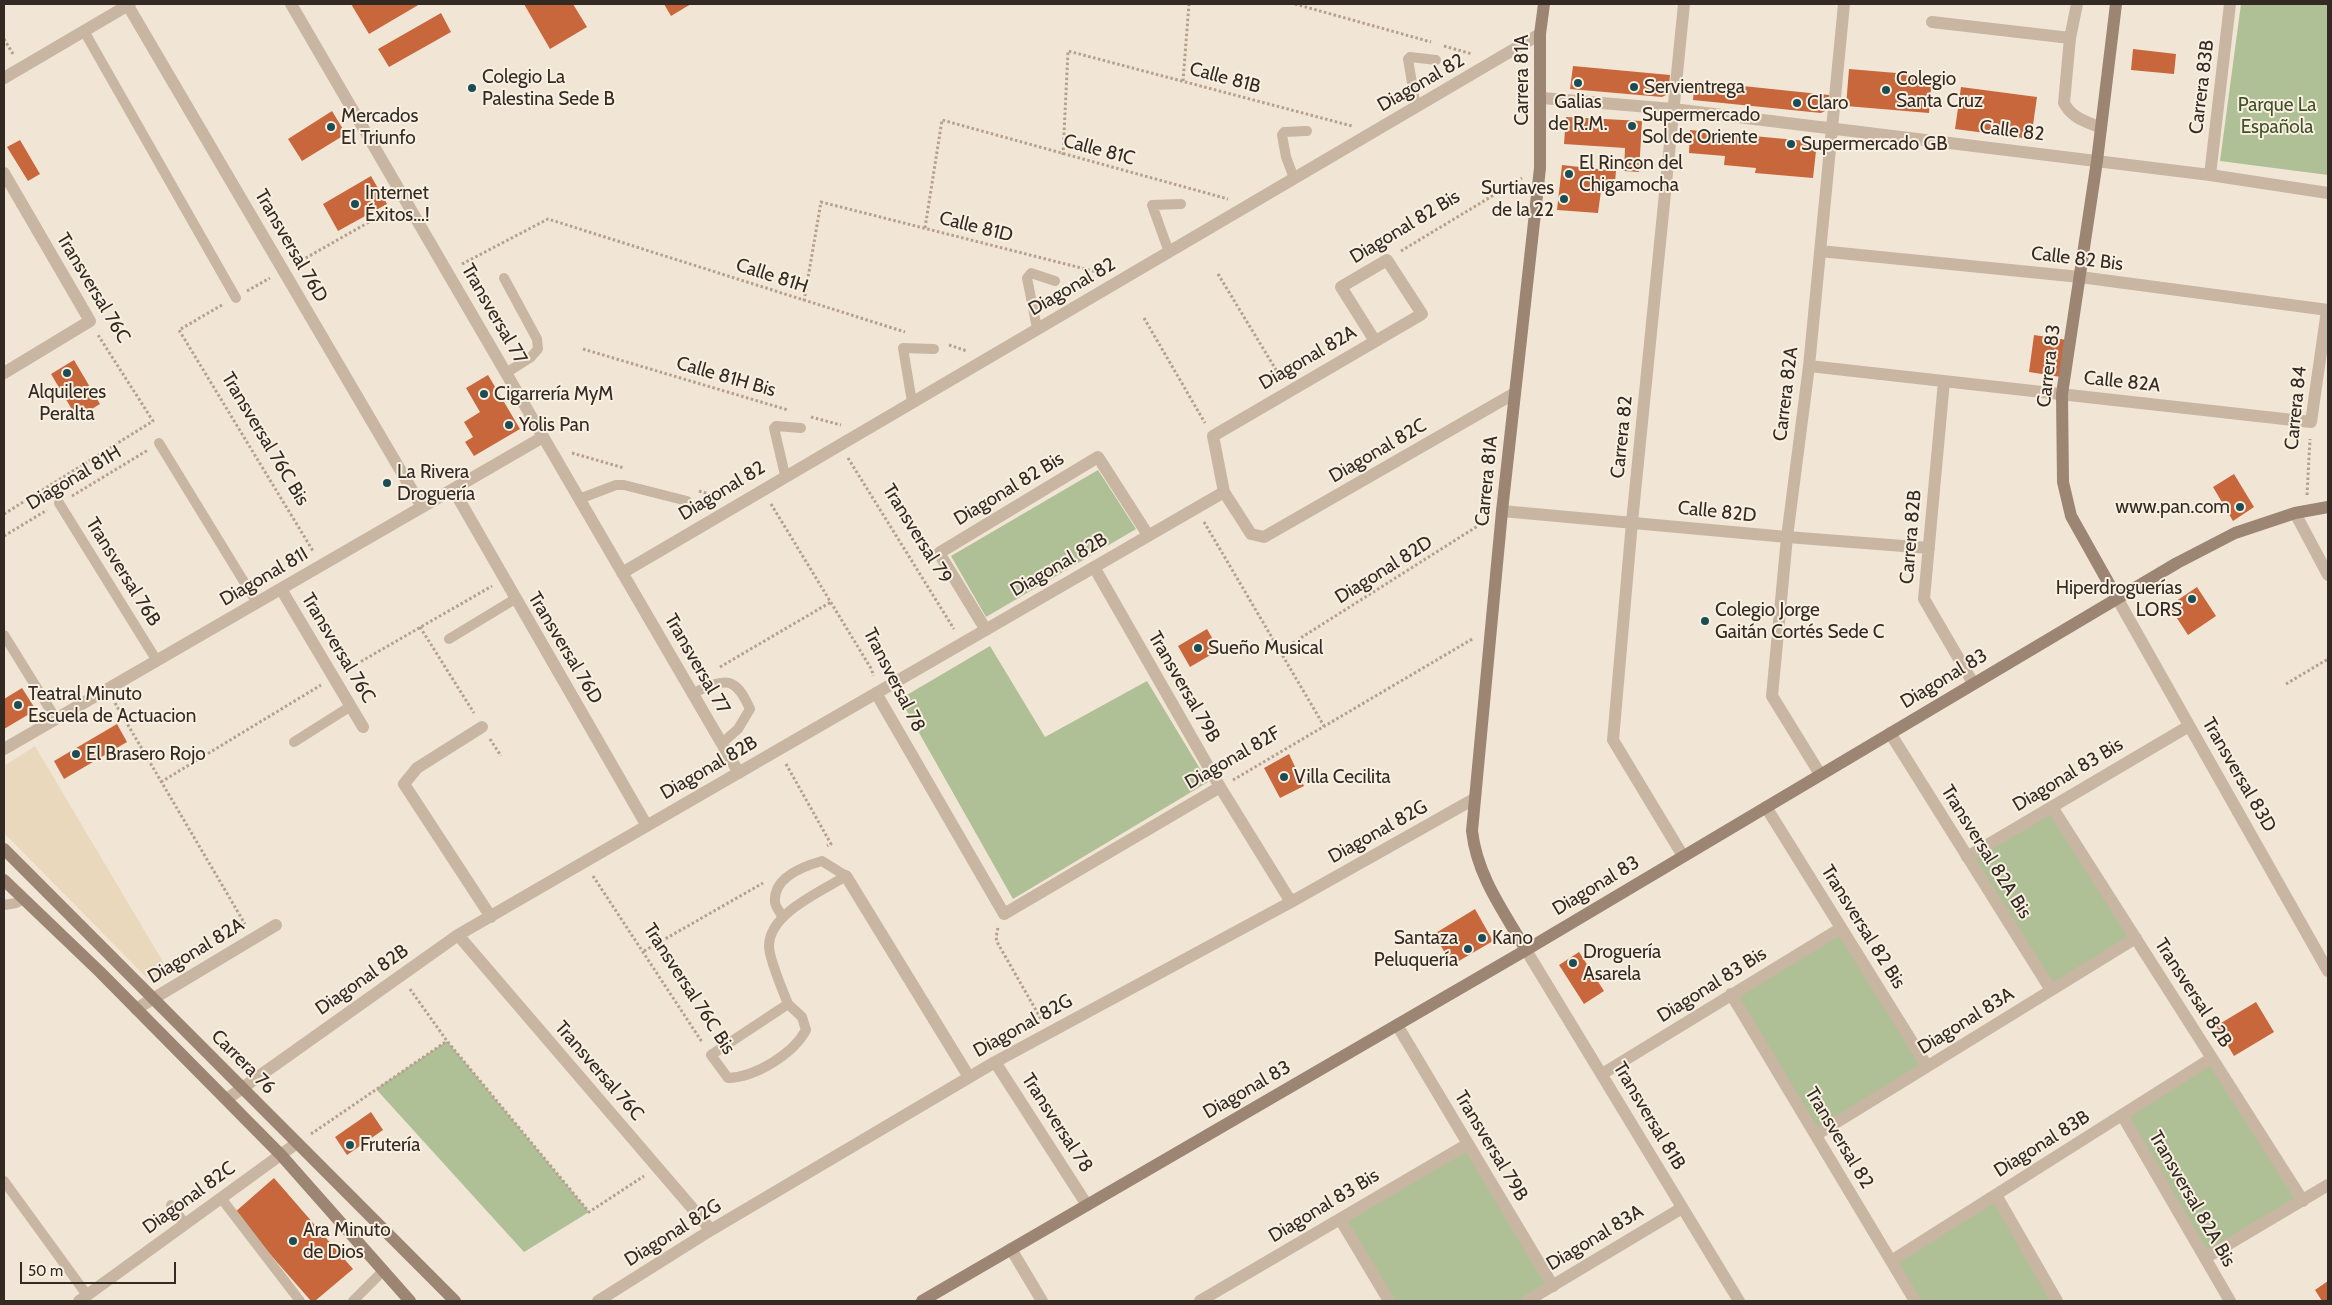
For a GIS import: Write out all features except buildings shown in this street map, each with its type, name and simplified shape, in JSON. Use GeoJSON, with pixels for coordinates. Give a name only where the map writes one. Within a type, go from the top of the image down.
{"type":"FeatureCollection","features":[{"type":"Feature","properties":{"kind":"street"},"geometry":{"type":"LineString","coordinates":[[4,78],[128,4]]}},
{"type":"Feature","properties":{"kind":"street","name":"Transversal 76D"},"geometry":{"type":"LineString","coordinates":[[128,4],[422,507]]}},
{"type":"Feature","properties":{"kind":"street","name":"Transversal 77"},"geometry":{"type":"LineString","coordinates":[[291,4],[739,773]]}},
{"type":"Feature","properties":{"kind":"street","name":"Carrera 81A"},"geometry":{"type":"LineString","coordinates":[[1526,950],[1485,880],[1476,857],[1472,832],[1502,511],[1540,168],[1542,98],[1540,34],[1544,4]]}},
{"type":"Feature","properties":{"kind":"street","name":"Carrera 82"},"geometry":{"type":"LineString","coordinates":[[1682,856],[1613,740],[1632,522],[1684,4]]}},
{"type":"Feature","properties":{"kind":"street","name":"Carrera 82A"},"geometry":{"type":"LineString","coordinates":[[1820,774],[1772,696],[1787,538],[1810,366],[1844,4]]}},
{"type":"Feature","properties":{"kind":"street"},"geometry":{"type":"LineString","coordinates":[[2077,4],[2070,38],[2064,103],[2069,112],[2077,118],[2100,128]]}},
{"type":"Feature","properties":{"kind":"street","name":"Carrera 83"},"geometry":{"type":"LineString","coordinates":[[2116,4],[2097,161],[2062,394],[2063,482],[2071,516],[2116,598]]}},
{"type":"Feature","properties":{"kind":"street","name":"Carrera 83B"},"geometry":{"type":"LineString","coordinates":[[2210,175],[2230,4]]}},
{"type":"Feature","properties":{"kind":"street"},"geometry":{"type":"LineString","coordinates":[[1932,22],[2070,38]]}},
{"type":"Feature","properties":{"kind":"street","name":"Diagonal 82"},"geometry":{"type":"LineString","coordinates":[[622,572],[1540,34]]}},
{"type":"Feature","properties":{"kind":"street","name":"Calle 82"},"geometry":{"type":"LineString","coordinates":[[1542,98],[1673,109],[1833,128],[2210,175],[2328,193]]}},
{"type":"Feature","properties":{"kind":"street","name":"Transversal 76C"},"geometry":{"type":"LineString","coordinates":[[4,173],[90,321]]}},
{"type":"Feature","properties":{"kind":"street","name":"Calle 82 Bis"},"geometry":{"type":"LineString","coordinates":[[1820,251],[2080,277],[2328,310]]}},
{"type":"Feature","properties":{"kind":"street","name":"Diagonal 82 Bis"},"geometry":{"type":"LineString","coordinates":[[1375,341],[1341,287],[1387,260]]}},
{"type":"Feature","properties":{"kind":"street","name":"Diagonal 82A"},"geometry":{"type":"LineString","coordinates":[[1213,436],[1422,314],[1387,260]]}},
{"type":"Feature","properties":{"kind":"street","name":"Carrera 84"},"geometry":{"type":"LineString","coordinates":[[2310,422],[2328,310]]}},
{"type":"Feature","properties":{"kind":"street"},"geometry":{"type":"LineString","coordinates":[[4,373],[90,321]]}},
{"type":"Feature","properties":{"kind":"street","name":"Calle 82A"},"geometry":{"type":"LineString","coordinates":[[1810,366],[2310,422]]}},
{"type":"Feature","properties":{"kind":"street","name":"Carrera 82B"},"geometry":{"type":"LineString","coordinates":[[1944,381],[1924,599],[1973,683]]}},
{"type":"Feature","properties":{"kind":"street","name":"Diagonal 82C"},"geometry":{"type":"LineString","coordinates":[[1224,492],[1251,534],[1257,537],[1264,537],[1516,393]]}},
{"type":"Feature","properties":{"kind":"street"},"geometry":{"type":"LineString","coordinates":[[1213,436],[1224,492]]}},
{"type":"Feature","properties":{"kind":"street","name":"Diagonal 81I"},"geometry":{"type":"LineString","coordinates":[[4,749],[543,437]]}},
{"type":"Feature","properties":{"kind":"street","name":"Diagonal 82 Bis"},"geometry":{"type":"LineString","coordinates":[[939,553],[1098,457],[1148,535]]}},
{"type":"Feature","properties":{"kind":"street","name":"Transversal 76D"},"geometry":{"type":"LineString","coordinates":[[453,489],[647,826]]}},
{"type":"Feature","properties":{"kind":"street","name":"Diagonal 82B"},"geometry":{"type":"LineString","coordinates":[[227,1099],[458,935],[1224,492]]}},
{"type":"Feature","properties":{"kind":"street","name":"Diagonal 83"},"geometry":{"type":"LineString","coordinates":[[922,1301],[1526,950],[2116,598],[2235,533],[2300,512],[2328,507]]}},
{"type":"Feature","properties":{"kind":"street","name":"Calle 82D"},"geometry":{"type":"LineString","coordinates":[[1502,511],[1787,538],[1929,548]]}},
{"type":"Feature","properties":{"kind":"street"},"geometry":{"type":"LineString","coordinates":[[2300,512],[2328,575]]}},
{"type":"Feature","properties":{"kind":"street","name":"Transversal 79"},"geometry":{"type":"LineString","coordinates":[[939,553],[986,630]]}},
{"type":"Feature","properties":{"kind":"street","name":"Transversal 79B"},"geometry":{"type":"LineString","coordinates":[[1094,567],[1220,788],[1291,902]]}},
{"type":"Feature","properties":{"kind":"street","name":"Transversal 76C"},"geometry":{"type":"LineString","coordinates":[[281,589],[364,727]]}},
{"type":"Feature","properties":{"kind":"street","name":"Transversal 83D"},"geometry":{"type":"LineString","coordinates":[[2116,598],[2328,971]]}},
{"type":"Feature","properties":{"kind":"street","name":"Transversal 78"},"geometry":{"type":"LineString","coordinates":[[876,693],[1004,914]]}},
{"type":"Feature","properties":{"kind":"street","name":"Diagonal 83 Bis"},"geometry":{"type":"LineString","coordinates":[[1967,857],[2189,726]]}},
{"type":"Feature","properties":{"kind":"street"},"geometry":{"type":"LineString","coordinates":[[482,727],[417,768],[404,784],[490,917]]}},
{"type":"Feature","properties":{"kind":"street","name":"Transversal 82A Bis"},"geometry":{"type":"LineString","coordinates":[[1890,733],[2051,990]]}},
{"type":"Feature","properties":{"kind":"street","name":"Diagonal 82F"},"geometry":{"type":"LineString","coordinates":[[1004,914],[1220,788]]}},
{"type":"Feature","properties":{"kind":"street","name":"Diagonal 82G"},"geometry":{"type":"LineString","coordinates":[[598,1301],[711,1230],[995,1062],[1291,902],[1474,800]]}},
{"type":"Feature","properties":{"kind":"street","name":"Transversal 82 Bis"},"geometry":{"type":"LineString","coordinates":[[1766,807],[1927,1066]]}},
{"type":"Feature","properties":{"kind":"street","name":"Transversal 82B"},"geometry":{"type":"LineString","coordinates":[[2052,807],[2303,1200]]}},
{"type":"Feature","properties":{"kind":"street","name":"Carrera 76"},"geometry":{"type":"LineString","coordinates":[[4,849],[243,1088],[303,1139],[455,1301]]}},
{"type":"Feature","properties":{"kind":"street"},"geometry":{"type":"LineString","coordinates":[[846,876],[969,1077]]}},
{"type":"Feature","properties":{"kind":"street","name":"Carrera 76"},"geometry":{"type":"LineString","coordinates":[[4,880],[100,972],[227,1099],[281,1155],[410,1301]]}},
{"type":"Feature","properties":{"kind":"street","name":"Diagonal 82A"},"geometry":{"type":"LineString","coordinates":[[136,1009],[276,925]]}},
{"type":"Feature","properties":{"kind":"street","name":"Diagonal 83 Bis"},"geometry":{"type":"LineString","coordinates":[[1602,1074],[1841,928]]}},
{"type":"Feature","properties":{"kind":"street","name":"Transversal 76C"},"geometry":{"type":"LineString","coordinates":[[458,935],[711,1230]]}},
{"type":"Feature","properties":{"kind":"street","name":"Diagonal 83A"},"geometry":{"type":"LineString","coordinates":[[1816,1135],[2136,938]]}},
{"type":"Feature","properties":{"kind":"street","name":"Transversal 81B"},"geometry":{"type":"LineString","coordinates":[[1526,950],[1739,1301]]}},
{"type":"Feature","properties":{"kind":"street","name":"Transversal 82"},"geometry":{"type":"LineString","coordinates":[[1731,994],[1914,1301]]}},
{"type":"Feature","properties":{"kind":"street","name":"Transversal 79B"},"geometry":{"type":"LineString","coordinates":[[1397,1025],[1553,1286]]}},
{"type":"Feature","properties":{"kind":"street","name":"Diagonal 83B"},"geometry":{"type":"LineString","coordinates":[[1891,1261],[2212,1058]]}},
{"type":"Feature","properties":{"kind":"street","name":"Transversal 78"},"geometry":{"type":"LineString","coordinates":[[995,1062],[1087,1205]]}},
{"type":"Feature","properties":{"kind":"street","name":"Transversal 82A Bis"},"geometry":{"type":"LineString","coordinates":[[2122,1115],[2230,1301]]}},
{"type":"Feature","properties":{"kind":"street","name":"Diagonal 82C"},"geometry":{"type":"LineString","coordinates":[[83,1298],[303,1139]]}},
{"type":"Feature","properties":{"kind":"street","name":"Diagonal 83 Bis"},"geometry":{"type":"LineString","coordinates":[[1200,1301],[1215,1298],[1340,1219],[1468,1144]]}},
{"type":"Feature","properties":{"kind":"street"},"geometry":{"type":"LineString","coordinates":[[2205,1258],[2328,1185]]}},
{"type":"Feature","properties":{"kind":"street"},"geometry":{"type":"LineString","coordinates":[[1996,1195],[2057,1301]]}},
{"type":"Feature","properties":{"kind":"street","name":"Diagonal 83A"},"geometry":{"type":"LineString","coordinates":[[1527,1301],[1682,1208]]}},
{"type":"Feature","properties":{"kind":"street"},"geometry":{"type":"LineString","coordinates":[[1340,1219],[1389,1301]]}},
{"type":"Feature","properties":{"kind":"street"},"geometry":{"type":"LineString","coordinates":[[1011,1249],[1042,1301]]}},
{"type":"Feature","properties":{"kind":"lane"},"geometry":{"type":"LineString","coordinates":[[84,31],[236,298]]}},
{"type":"Feature","properties":{"kind":"lane"},"geometry":{"type":"LineString","coordinates":[[1416,107],[1408,59],[1410,57],[1436,60]]}},
{"type":"Feature","properties":{"kind":"lane"},"geometry":{"type":"LineString","coordinates":[[1294,178],[1286,158],[1282,135],[1284,132],[1307,131]]}},
{"type":"Feature","properties":{"kind":"lane"},"geometry":{"type":"LineString","coordinates":[[1169,252],[1152,205],[1180,204]]}},
{"type":"Feature","properties":{"kind":"lane"},"geometry":{"type":"LineString","coordinates":[[1037,328],[1027,278],[1031,274],[1055,281]]}},
{"type":"Feature","properties":{"kind":"lane"},"geometry":{"type":"LineString","coordinates":[[504,278],[537,339],[538,349],[531,357],[506,372]]}},
{"type":"Feature","properties":{"kind":"lane"},"geometry":{"type":"LineString","coordinates":[[912,402],[903,348],[938,346]]}},
{"type":"Feature","properties":{"kind":"lane"},"geometry":{"type":"LineString","coordinates":[[785,475],[774,428],[776,426],[801,428]]}},
{"type":"Feature","properties":{"kind":"lane"},"geometry":{"type":"LineString","coordinates":[[159,443],[211,525],[256,603]]}},
{"type":"Feature","properties":{"kind":"lane"},"geometry":{"type":"LineString","coordinates":[[579,499],[616,485],[624,485],[687,501]]}},
{"type":"Feature","properties":{"kind":"lane","name":"Transversal 76B"},"geometry":{"type":"LineString","coordinates":[[60,503],[157,661]]}},
{"type":"Feature","properties":{"kind":"lane"},"geometry":{"type":"LineString","coordinates":[[449,639],[515,599]]}},
{"type":"Feature","properties":{"kind":"lane"},"geometry":{"type":"LineString","coordinates":[[4,635],[56,719]]}},
{"type":"Feature","properties":{"kind":"lane"},"geometry":{"type":"LineString","coordinates":[[693,693],[717,683],[729,683],[741,689],[750,709],[738,729],[722,743]]}},
{"type":"Feature","properties":{"kind":"lane"},"geometry":{"type":"LineString","coordinates":[[294,742],[351,706]]}},
{"type":"Feature","properties":{"kind":"lane"},"geometry":{"type":"LineString","coordinates":[[711,1055],[788,1004],[769,946],[773,932],[782,916],[846,876],[822,861],[805,866],[786,877],[777,891],[775,902],[782,916]]}},
{"type":"Feature","properties":{"kind":"lane"},"geometry":{"type":"LineString","coordinates":[[4,905],[16,903],[24,899]]}},
{"type":"Feature","properties":{"kind":"lane","name":"Transversal 76C Bis"},"geometry":{"type":"LineString","coordinates":[[711,1055],[728,1078],[739,1078],[752,1073],[790,1051],[800,1041],[806,1030],[802,1017],[788,1004]]}},
{"type":"Feature","properties":{"kind":"lane"},"geometry":{"type":"LineString","coordinates":[[4,1181],[83,1298]]}},
{"type":"Feature","properties":{"kind":"lane"},"geometry":{"type":"LineString","coordinates":[[221,1198],[300,1301]]}},
{"type":"Feature","properties":{"kind":"lane"},"geometry":{"type":"LineString","coordinates":[[172,1205],[185,1224]]}},
{"type":"Feature","properties":{"kind":"lane"},"geometry":{"type":"LineString","coordinates":[[353,1301],[384,1270]]}},
{"type":"Feature","properties":{"kind":"path"},"geometry":{"type":"LineString","coordinates":[[1183,81],[1189,4]]}},
{"type":"Feature","properties":{"kind":"path"},"geometry":{"type":"LineString","coordinates":[[1295,4],[1496,60]]}},
{"type":"Feature","properties":{"kind":"path","name":"Calle 81B"},"geometry":{"type":"LineString","coordinates":[[1063,155],[1068,51],[1375,132]]}},
{"type":"Feature","properties":{"kind":"path","name":"Calle 81C"},"geometry":{"type":"LineString","coordinates":[[925,228],[942,120],[1063,155],[1250,204]]}},
{"type":"Feature","properties":{"kind":"path","name":"Diagonal 82 Bis"},"geometry":{"type":"LineString","coordinates":[[1387,260],[1540,168]]}},
{"type":"Feature","properties":{"kind":"path","name":"Calle 81D"},"geometry":{"type":"LineString","coordinates":[[804,301],[822,202],[1124,279]]}},
{"type":"Feature","properties":{"kind":"path","name":"Calle 81H"},"geometry":{"type":"LineString","coordinates":[[448,271],[548,219],[906,332]]}},
{"type":"Feature","properties":{"kind":"path"},"geometry":{"type":"LineString","coordinates":[[1218,274],[1288,391]]}},
{"type":"Feature","properties":{"kind":"path"},"geometry":{"type":"LineString","coordinates":[[1144,318],[1213,436]]}},
{"type":"Feature","properties":{"kind":"path","name":"Transversal 76C"},"geometry":{"type":"LineString","coordinates":[[90,321],[153,421]]}},
{"type":"Feature","properties":{"kind":"path","name":"Transversal 76C Bis"},"geometry":{"type":"LineString","coordinates":[[179,330],[322,565]]}},
{"type":"Feature","properties":{"kind":"path"},"geometry":{"type":"LineString","coordinates":[[938,346],[989,357]]}},
{"type":"Feature","properties":{"kind":"path","name":"Calle 81H Bis"},"geometry":{"type":"LineString","coordinates":[[583,349],[797,412]]}},
{"type":"Feature","properties":{"kind":"path"},"geometry":{"type":"LineString","coordinates":[[806,415],[862,432]]}},
{"type":"Feature","properties":{"kind":"path","name":"Diagonal 81H"},"geometry":{"type":"LineString","coordinates":[[4,514],[153,421]]}},
{"type":"Feature","properties":{"kind":"path","name":"Carrera 84"},"geometry":{"type":"LineString","coordinates":[[2300,512],[2310,422]]}},
{"type":"Feature","properties":{"kind":"path","name":"Diagonal 81H"},"geometry":{"type":"LineString","coordinates":[[4,536],[159,443]]}},
{"type":"Feature","properties":{"kind":"path","name":"Transversal 79"},"geometry":{"type":"LineString","coordinates":[[840,445],[963,643]]}},
{"type":"Feature","properties":{"kind":"path","name":"Transversal 78"},"geometry":{"type":"LineString","coordinates":[[762,490],[872,670],[876,693]]}},
{"type":"Feature","properties":{"kind":"path"},"geometry":{"type":"LineString","coordinates":[[1196,508],[1324,726]]}},
{"type":"Feature","properties":{"kind":"path","name":"Diagonal 82D"},"geometry":{"type":"LineString","coordinates":[[1280,652],[1502,511]]}},
{"type":"Feature","properties":{"kind":"path"},"geometry":{"type":"LineString","coordinates":[[713,671],[831,602]]}},
{"type":"Feature","properties":{"kind":"path"},"geometry":{"type":"LineString","coordinates":[[420,627],[501,756]]}},
{"type":"Feature","properties":{"kind":"path","name":"Diagonal 82F"},"geometry":{"type":"LineString","coordinates":[[1220,788],[1481,634]]}},
{"type":"Feature","properties":{"kind":"path"},"geometry":{"type":"LineString","coordinates":[[2286,684],[2328,658]]}},
{"type":"Feature","properties":{"kind":"path"},"geometry":{"type":"LineString","coordinates":[[107,690],[254,938]]}},
{"type":"Feature","properties":{"kind":"path"},"geometry":{"type":"LineString","coordinates":[[778,750],[831,844],[822,849]]}},
{"type":"Feature","properties":{"kind":"path","name":"Transversal 76C Bis"},"geometry":{"type":"LineString","coordinates":[[584,863],[711,1055]]}},
{"type":"Feature","properties":{"kind":"path"},"geometry":{"type":"LineString","coordinates":[[644,951],[771,878]]}},
{"type":"Feature","properties":{"kind":"path"},"geometry":{"type":"LineString","coordinates":[[1004,914],[996,933],[997,942],[1049,1033]]}},
{"type":"Feature","properties":{"kind":"path"},"geometry":{"type":"LineString","coordinates":[[401,976],[447,1041],[589,1212],[657,1167]]}},
{"type":"Feature","properties":{"kind":"path"},"geometry":{"type":"LineString","coordinates":[[303,1139],[447,1041]]}},
{"type":"Feature","properties":{"kind":"green space","name":"Parque La Española"},"geometry":{"type":"Polygon","coordinates":[[[2241,4],[2328,4],[2328,175],[2220,161],[2241,4]]]}},
{"type":"Feature","properties":{"kind":"green space"},"geometry":{"type":"Polygon","coordinates":[[[1098,470],[1136,529],[986,617],[951,556],[1098,470]]]}},
{"type":"Feature","properties":{"kind":"green space"},"geometry":{"type":"Polygon","coordinates":[[[990,646],[1045,737],[1147,681],[1208,782],[1013,899],[900,699],[990,646]]]}},
{"type":"Feature","properties":{"kind":"green space"},"geometry":{"type":"Polygon","coordinates":[[[2052,807],[2136,938],[2051,990],[1967,857],[2052,807]]]}},
{"type":"Feature","properties":{"kind":"green space"},"geometry":{"type":"Polygon","coordinates":[[[1841,928],[1927,1066],[1816,1135],[1731,994],[1841,928]]]}},
{"type":"Feature","properties":{"kind":"green space"},"geometry":{"type":"Polygon","coordinates":[[[447,1041],[589,1212],[524,1252],[376,1089],[447,1041]]]}},
{"type":"Feature","properties":{"kind":"green space"},"geometry":{"type":"Polygon","coordinates":[[[2212,1058],[2303,1201],[2205,1258],[2122,1115],[2212,1058]]]}},
{"type":"Feature","properties":{"kind":"green space"},"geometry":{"type":"Polygon","coordinates":[[[1468,1144],[1553,1286],[1527,1301],[1389,1301],[1340,1219],[1468,1144]]]}},
{"type":"Feature","properties":{"kind":"green space"},"geometry":{"type":"Polygon","coordinates":[[[1996,1195],[2057,1301],[1915,1301],[1891,1261],[1996,1195]]]}},
{"type":"Feature","properties":{"kind":"shaded area"},"geometry":{"type":"Polygon","coordinates":[[[35,746],[169,972],[148,979],[4,833],[4,766],[35,746]]]}},
{"type":"Feature","properties":{"kind":"place","name":"Galias de R.M."},"geometry":{"type":"Point","coordinates":[1578,83]}},
{"type":"Feature","properties":{"kind":"place","name":"Servientrega"},"geometry":{"type":"Point","coordinates":[1634,87]}},
{"type":"Feature","properties":{"kind":"place","name":"Colegio La Palestina Sede B"},"geometry":{"type":"Point","coordinates":[472,88]}},
{"type":"Feature","properties":{"kind":"place","name":"Colegio Santa Cruz"},"geometry":{"type":"Point","coordinates":[1886,90]}},
{"type":"Feature","properties":{"kind":"place","name":"Claro"},"geometry":{"type":"Point","coordinates":[1797,103]}},
{"type":"Feature","properties":{"kind":"place","name":"Supermercado Sol de Oriente"},"geometry":{"type":"Point","coordinates":[1632,126]}},
{"type":"Feature","properties":{"kind":"place","name":"Mercados El Triunfo"},"geometry":{"type":"Point","coordinates":[331,127]}},
{"type":"Feature","properties":{"kind":"place","name":"Supermercado GB"},"geometry":{"type":"Point","coordinates":[1791,144]}},
{"type":"Feature","properties":{"kind":"place","name":"El Rincon del Chigamocha"},"geometry":{"type":"Point","coordinates":[1569,174]}},
{"type":"Feature","properties":{"kind":"place","name":"Surtiaves de la 22"},"geometry":{"type":"Point","coordinates":[1564,199]}},
{"type":"Feature","properties":{"kind":"place","name":"Internet Éxitos...!"},"geometry":{"type":"Point","coordinates":[355,204]}},
{"type":"Feature","properties":{"kind":"place","name":"Alquileres Peralta"},"geometry":{"type":"Point","coordinates":[67,373]}},
{"type":"Feature","properties":{"kind":"place","name":"Cigarrería MyM"},"geometry":{"type":"Point","coordinates":[484,394]}},
{"type":"Feature","properties":{"kind":"place","name":"Yolis Pan"},"geometry":{"type":"Point","coordinates":[509,425]}},
{"type":"Feature","properties":{"kind":"place","name":"La Rivera Droguería"},"geometry":{"type":"Point","coordinates":[387,483]}},
{"type":"Feature","properties":{"kind":"place","name":"www.pan.com"},"geometry":{"type":"Point","coordinates":[2240,507]}},
{"type":"Feature","properties":{"kind":"place","name":"Hiperdroguerías LORS"},"geometry":{"type":"Point","coordinates":[2192,599]}},
{"type":"Feature","properties":{"kind":"place","name":"Colegio Jorge Gaitán Cortés Sede C"},"geometry":{"type":"Point","coordinates":[1705,621]}},
{"type":"Feature","properties":{"kind":"place","name":"Sueño Musical"},"geometry":{"type":"Point","coordinates":[1198,648]}},
{"type":"Feature","properties":{"kind":"place","name":"Teatral Minuto Escuela de Actuacion"},"geometry":{"type":"Point","coordinates":[18,705]}},
{"type":"Feature","properties":{"kind":"place","name":"El Brasero Rojo"},"geometry":{"type":"Point","coordinates":[76,754]}},
{"type":"Feature","properties":{"kind":"place","name":"Villa Cecilita"},"geometry":{"type":"Point","coordinates":[1284,777]}},
{"type":"Feature","properties":{"kind":"place","name":"Kano"},"geometry":{"type":"Point","coordinates":[1482,938]}},
{"type":"Feature","properties":{"kind":"place","name":"Santaza Peluquería"},"geometry":{"type":"Point","coordinates":[1468,949]}},
{"type":"Feature","properties":{"kind":"place","name":"Droguería Asarela"},"geometry":{"type":"Point","coordinates":[1573,963]}},
{"type":"Feature","properties":{"kind":"place","name":"Frutería"},"geometry":{"type":"Point","coordinates":[350,1145]}},
{"type":"Feature","properties":{"kind":"place","name":"Ara Minuto de Dios"},"geometry":{"type":"Point","coordinates":[293,1241]}}]}
